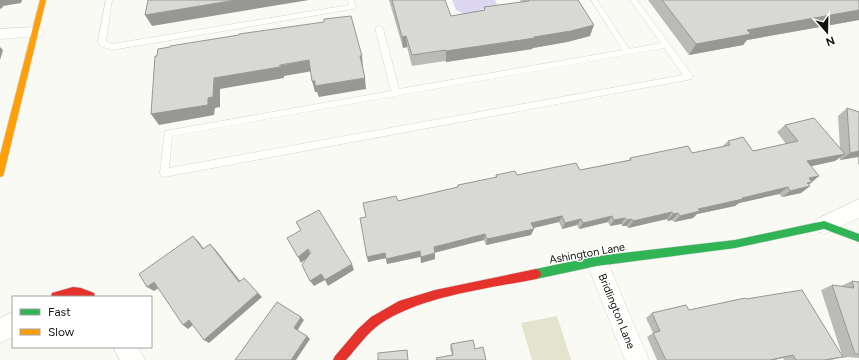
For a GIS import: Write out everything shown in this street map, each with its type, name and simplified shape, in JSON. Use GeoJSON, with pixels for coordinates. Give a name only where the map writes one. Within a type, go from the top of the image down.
{"type":"FeatureCollection","features":[{"type":"Feature","properties":{"kind":"street"},"geometry":{"type":"LineString","coordinates":[[0,173],[43,0]]}},
{"type":"Feature","properties":{"kind":"street"},"geometry":{"type":"LineString","coordinates":[[0,34],[36,32]]}},
{"type":"Feature","properties":{"kind":"street"},"geometry":{"type":"LineString","coordinates":[[824,224],[859,208]]}},
{"type":"Feature","properties":{"kind":"street"},"geometry":{"type":"LineString","coordinates":[[824,224],[859,238]]}},
{"type":"Feature","properties":{"kind":"street","name":"Ashington Lane"},"geometry":{"type":"LineString","coordinates":[[339,360],[362,333],[375,321],[403,305],[435,295],[597,261],[735,244],[824,224]]}},
{"type":"Feature","properties":{"kind":"street","name":"Bridlington Lane"},"geometry":{"type":"LineString","coordinates":[[597,261],[637,360]]}},
{"type":"Feature","properties":{"kind":"street"},"geometry":{"type":"LineString","coordinates":[[59,296],[77,292],[88,296]]}},
{"type":"Feature","properties":{"kind":"street"},"geometry":{"type":"LineString","coordinates":[[0,332],[12,324]]}},
{"type":"Feature","properties":{"kind":"street"},"geometry":{"type":"LineString","coordinates":[[126,348],[133,360]]}},
{"type":"Feature","properties":{"kind":"lane"},"geometry":{"type":"LineString","coordinates":[[109,0],[102,40],[104,44],[112,47],[353,7],[351,0]]}},
{"type":"Feature","properties":{"kind":"lane"},"geometry":{"type":"LineString","coordinates":[[594,0],[627,51]]}},
{"type":"Feature","properties":{"kind":"lane"},"geometry":{"type":"LineString","coordinates":[[633,0],[666,45],[688,77],[164,173],[168,133],[666,45]]}},
{"type":"Feature","properties":{"kind":"lane"},"geometry":{"type":"LineString","coordinates":[[379,28],[396,93]]}},
{"type":"Feature","properties":{"kind":"green space"},"geometry":{"type":"Polygon","coordinates":[[[557,316],[571,360],[532,360],[521,323],[557,316]]]}},
{"type":"Feature","properties":{"kind":"shaded area"},"geometry":{"type":"Polygon","coordinates":[[[452,0],[495,0],[498,7],[479,10],[481,15],[464,18],[462,13],[456,10],[452,0]]]}},
{"type":"Feature","properties":{"kind":"building"},"geometry":{"type":"Polygon","coordinates":[[[148,0],[236,0],[145,15],[148,0]]]}},
{"type":"Feature","properties":{"kind":"building"},"geometry":{"type":"Polygon","coordinates":[[[392,0],[445,0],[451,16],[485,10],[484,7],[529,0],[578,0],[594,25],[571,31],[534,37],[535,38],[412,55],[406,36],[402,37],[392,0]]]}},
{"type":"Feature","properties":{"kind":"building"},"geometry":{"type":"Polygon","coordinates":[[[662,0],[859,0],[859,10],[747,30],[751,34],[696,44],[662,0]]]}},
{"type":"Feature","properties":{"kind":"building"},"geometry":{"type":"Polygon","coordinates":[[[351,16],[362,56],[360,56],[365,78],[315,86],[315,81],[312,81],[309,60],[280,65],[280,67],[214,78],[213,97],[208,98],[208,105],[151,114],[155,56],[157,56],[158,49],[239,34],[324,22],[324,19],[351,16]]]}},
{"type":"Feature","properties":{"kind":"building"},"geometry":{"type":"Polygon","coordinates":[[[847,108],[859,112],[859,151],[850,153],[847,108]]]}},
{"type":"Feature","properties":{"kind":"building"},"geometry":{"type":"Polygon","coordinates":[[[814,118],[845,154],[807,161],[819,176],[809,178],[812,182],[807,183],[810,186],[790,191],[788,187],[698,209],[700,211],[680,216],[678,213],[673,214],[672,212],[633,221],[632,219],[627,220],[625,218],[614,220],[612,216],[583,223],[581,219],[565,223],[562,216],[531,223],[534,229],[487,239],[485,234],[434,247],[435,253],[421,257],[420,251],[386,259],[385,253],[367,257],[360,218],[366,217],[363,203],[396,196],[398,201],[458,187],[458,185],[497,177],[496,175],[515,171],[517,175],[576,163],[580,170],[631,160],[630,158],[688,146],[692,153],[730,145],[728,141],[743,137],[753,151],[798,141],[785,125],[814,118]]]}},
{"type":"Feature","properties":{"kind":"building"},"geometry":{"type":"Polygon","coordinates":[[[319,210],[352,264],[325,280],[321,274],[310,281],[302,265],[311,252],[308,249],[298,257],[287,238],[301,230],[296,222],[319,210]]]}},
{"type":"Feature","properties":{"kind":"building"},"geometry":{"type":"Polygon","coordinates":[[[193,236],[203,249],[210,244],[239,282],[244,278],[258,293],[204,340],[189,320],[183,325],[154,282],[147,287],[139,274],[193,236]]]}},
{"type":"Feature","properties":{"kind":"building"},"geometry":{"type":"Polygon","coordinates":[[[852,281],[859,282],[859,354],[855,354],[832,285],[854,288],[852,281]]]}},
{"type":"Feature","properties":{"kind":"building"},"geometry":{"type":"Polygon","coordinates":[[[802,290],[843,357],[824,360],[796,360],[793,355],[770,360],[666,360],[653,333],[660,331],[652,313],[686,305],[689,310],[745,298],[802,290]]]}},
{"type":"Feature","properties":{"kind":"building"},"geometry":{"type":"Polygon","coordinates":[[[277,302],[301,317],[294,328],[307,336],[291,360],[235,360],[277,302]]]}},
{"type":"Feature","properties":{"kind":"building"},"geometry":{"type":"Polygon","coordinates":[[[473,340],[475,349],[483,347],[486,360],[437,360],[436,358],[453,355],[451,344],[473,340]]]}},
{"type":"Feature","properties":{"kind":"building"},"geometry":{"type":"Polygon","coordinates":[[[407,350],[408,360],[378,360],[378,353],[407,350]]]}},
{"type":"Feature","properties":{"kind":"traffic: fast"},"geometry":{"type":"LineString","coordinates":[[536,274],[597,261],[735,244],[824,225],[859,238]]}},
{"type":"Feature","properties":{"kind":"traffic: slow"},"geometry":{"type":"LineString","coordinates":[[0,173],[43,0]]}},
{"type":"Feature","properties":{"kind":"traffic: jam"},"geometry":{"type":"LineString","coordinates":[[339,360],[362,333],[375,321],[403,305],[435,295],[536,274]]}},
{"type":"Feature","properties":{"kind":"traffic: jam"},"geometry":{"type":"LineString","coordinates":[[59,296],[73,292],[88,296]]}}]}
